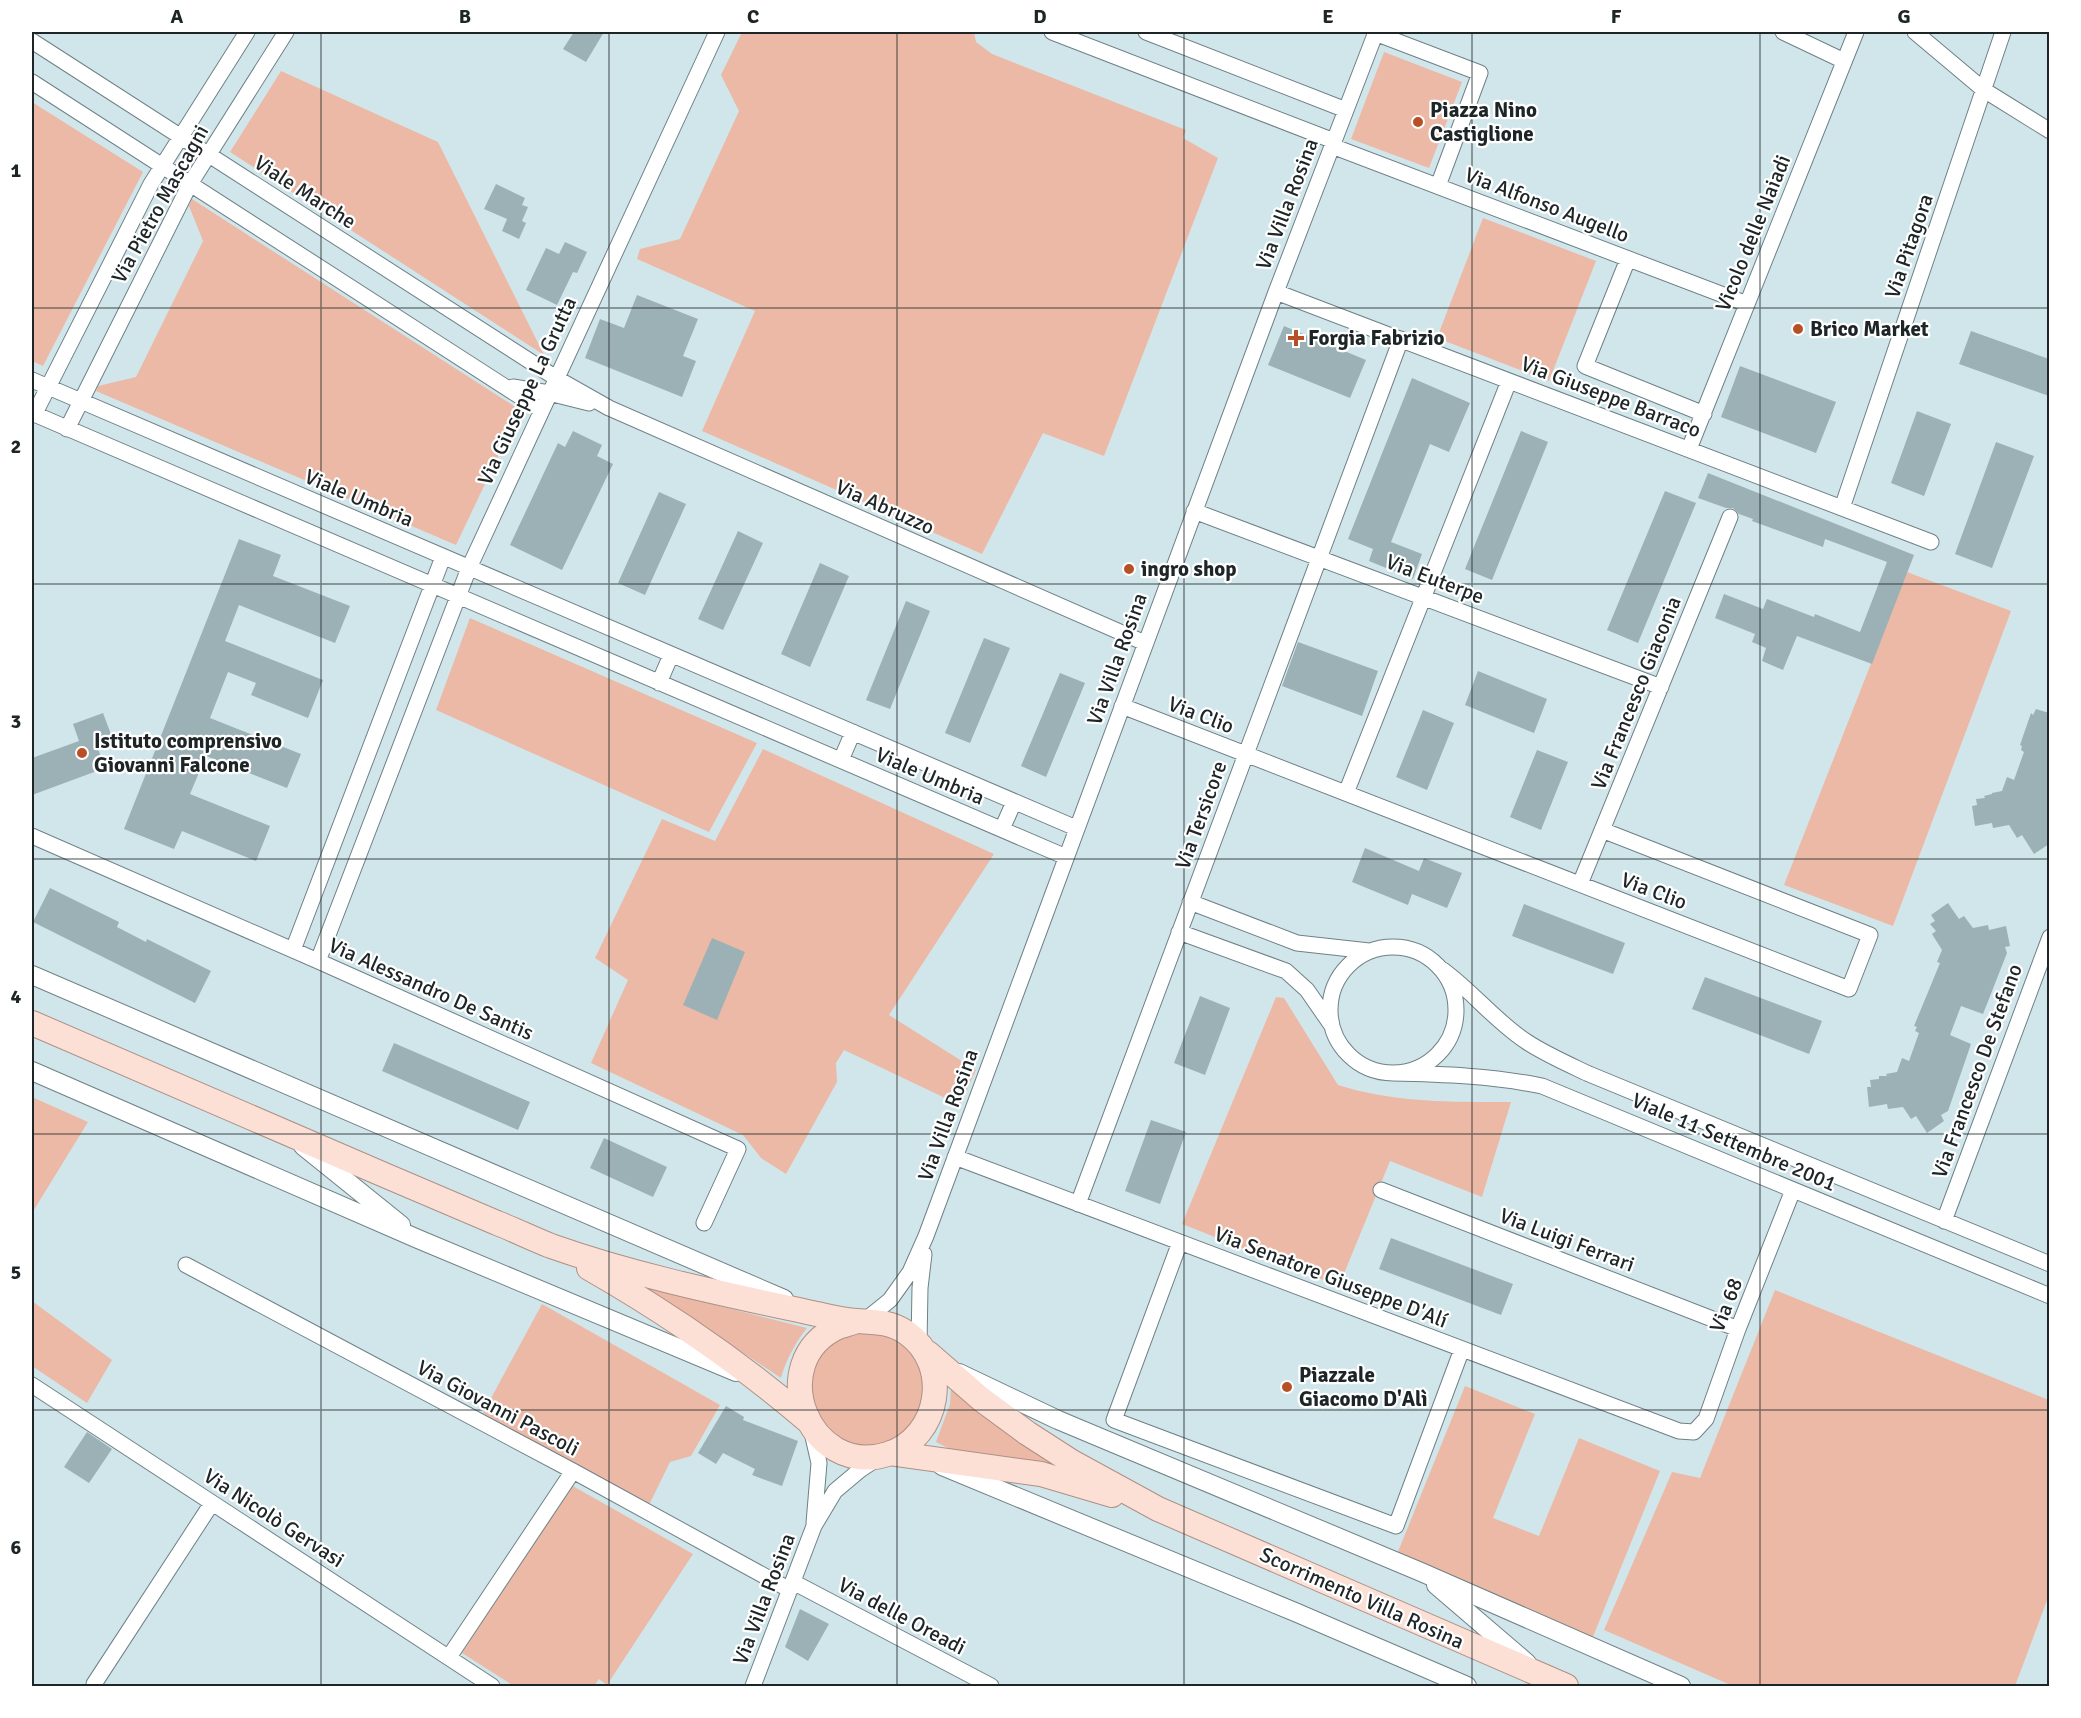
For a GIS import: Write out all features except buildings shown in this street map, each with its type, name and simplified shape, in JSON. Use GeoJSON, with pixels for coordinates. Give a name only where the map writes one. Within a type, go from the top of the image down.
{"type":"FeatureCollection","features":[{"type":"Feature","properties":{"kind":"main road"},"geometry":{"type":"LineString","coordinates":[[32,1023],[550,1245],[673,1283],[818,1314],[884,1323],[897,1327],[926,1351],[930,1361],[936,1393],[927,1423],[905,1446],[887,1454],[867,1457],[843,1452],[821,1439],[809,1424],[761,1383],[646,1300],[550,1245]]}},
{"type":"Feature","properties":{"kind":"main road"},"geometry":{"type":"LineString","coordinates":[[809,1424],[800,1400],[800,1378],[806,1358],[819,1341],[836,1328],[860,1321]]}},
{"type":"Feature","properties":{"kind":"main road","name":"Scorrimento Villa Rosina"},"geometry":{"type":"LineString","coordinates":[[926,1351],[1027,1432],[1072,1462],[1158,1509],[1566,1686]]}},
{"type":"Feature","properties":{"kind":"main road","name":"Scorrimento Villa Rosina"},"geometry":{"type":"LineString","coordinates":[[887,1454],[1041,1474],[1158,1509]]}},
{"type":"Feature","properties":{"kind":"street","name":"Via Pietro Mascagni"},"geometry":{"type":"LineString","coordinates":[[33,414],[151,184],[247,32]]}},
{"type":"Feature","properties":{"kind":"street","name":"Via Pietro Mascagni"},"geometry":{"type":"LineString","coordinates":[[67,429],[190,184],[286,32]]}},
{"type":"Feature","properties":{"kind":"street","name":"Via Giuseppe La Grutta"},"geometry":{"type":"LineString","coordinates":[[318,961],[468,568],[717,32]]}},
{"type":"Feature","properties":{"kind":"street","name":"Via Alfonso Augello"},"geometry":{"type":"LineString","coordinates":[[1052,32],[1437,186],[1747,304]]}},
{"type":"Feature","properties":{"kind":"street"},"geometry":{"type":"LineString","coordinates":[[1146,32],[1346,110]]}},
{"type":"Feature","properties":{"kind":"street","name":"Via Villa Rosina"},"geometry":{"type":"LineString","coordinates":[[860,1321],[890,1300],[910,1272],[926,1236],[1194,511],[1376,32]]}},
{"type":"Feature","properties":{"kind":"street"},"geometry":{"type":"LineString","coordinates":[[1376,32],[1480,73],[1437,186]]}},
{"type":"Feature","properties":{"kind":"street"},"geometry":{"type":"LineString","coordinates":[[1784,32],[1844,61]]}},
{"type":"Feature","properties":{"kind":"street","name":"Vicolo delle Naiadi"},"geometry":{"type":"LineString","coordinates":[[1689,449],[1856,32]]}},
{"type":"Feature","properties":{"kind":"street"},"geometry":{"type":"LineString","coordinates":[[1915,32],[1984,90],[2049,130]]}},
{"type":"Feature","properties":{"kind":"street","name":"Via Pitagora"},"geometry":{"type":"LineString","coordinates":[[1842,508],[2003,32]]}},
{"type":"Feature","properties":{"kind":"street","name":"Viale Marche"},"geometry":{"type":"LineString","coordinates":[[32,41],[556,378]]}},
{"type":"Feature","properties":{"kind":"street"},"geometry":{"type":"LineString","coordinates":[[32,82],[541,410]]}},
{"type":"Feature","properties":{"kind":"street"},"geometry":{"type":"LineString","coordinates":[[1628,259],[1585,366],[1704,414]]}},
{"type":"Feature","properties":{"kind":"street","name":"Via Giuseppe Barraco"},"geometry":{"type":"LineString","coordinates":[[1276,292],[1931,542]]}},
{"type":"Feature","properties":{"kind":"street","name":"Via Tersicore"},"geometry":{"type":"LineString","coordinates":[[1078,1204],[1401,339]]}},
{"type":"Feature","properties":{"kind":"street","name":"Via Abruzzo"},"geometry":{"type":"LineString","coordinates":[[556,378],[609,408],[1145,643]]}},
{"type":"Feature","properties":{"kind":"street","name":"Viale Umbria"},"geometry":{"type":"LineString","coordinates":[[32,380],[1076,828]]}},
{"type":"Feature","properties":{"kind":"street"},"geometry":{"type":"LineString","coordinates":[[1346,793],[1509,381]]}},
{"type":"Feature","properties":{"kind":"street"},"geometry":{"type":"LineString","coordinates":[[497,382],[519,390],[549,393]]}},
{"type":"Feature","properties":{"kind":"street","name":"Via Abruzzo"},"geometry":{"type":"LineString","coordinates":[[549,393],[609,408]]}},
{"type":"Feature","properties":{"kind":"street","name":"Viale Umbria"},"geometry":{"type":"LineString","coordinates":[[33,414],[1066,857]]}},
{"type":"Feature","properties":{"kind":"street","name":"Via Euterpe"},"geometry":{"type":"LineString","coordinates":[[1194,511],[1661,687]]}},
{"type":"Feature","properties":{"kind":"street","name":"Via Francesco Giaconia"},"geometry":{"type":"LineString","coordinates":[[1580,884],[1730,517]]}},
{"type":"Feature","properties":{"kind":"street"},"geometry":{"type":"LineString","coordinates":[[293,950],[443,557]]}},
{"type":"Feature","properties":{"kind":"street"},"geometry":{"type":"LineString","coordinates":[[659,682],[671,655]]}},
{"type":"Feature","properties":{"kind":"street","name":"Via Clio"},"geometry":{"type":"LineString","coordinates":[[1122,706],[1849,989],[1870,935],[1602,830]]}},
{"type":"Feature","properties":{"kind":"street","name":"Viale Umbria"},"geometry":{"type":"LineString","coordinates":[[841,760],[853,732]]}},
{"type":"Feature","properties":{"kind":"street"},"geometry":{"type":"LineString","coordinates":[[363,765],[390,774]]}},
{"type":"Feature","properties":{"kind":"street","name":"Viale Umbria"},"geometry":{"type":"LineString","coordinates":[[1002,830],[1014,802]]}},
{"type":"Feature","properties":{"kind":"street","name":"Via Alessandro De Santis"},"geometry":{"type":"LineString","coordinates":[[32,836],[738,1149],[704,1223]]}},
{"type":"Feature","properties":{"kind":"street"},"geometry":{"type":"LineString","coordinates":[[1190,902],[1297,943],[1369,951]]}},
{"type":"Feature","properties":{"kind":"street"},"geometry":{"type":"LineString","coordinates":[[1179,932],[1286,971],[1307,990],[1332,1026],[1340,1044],[1354,1059],[1372,1069],[1392,1073],[1412,1070],[1431,1061],[1445,1047],[1454,1028],[1457,1008],[1453,988],[1443,970],[1428,956],[1409,948],[1389,946],[1369,951],[1350,963],[1336,981],[1330,1003],[1332,1026]]}},
{"type":"Feature","properties":{"kind":"street","name":"Via Francesco De Stefano"},"geometry":{"type":"LineString","coordinates":[[1944,1221],[2049,937]]}},
{"type":"Feature","properties":{"kind":"street","name":"Viale 11 Settembre 2001"},"geometry":{"type":"LineString","coordinates":[[1443,970],[1465,986],[1492,1014],[1526,1041],[1549,1055],[1589,1074],[2049,1264]]}},
{"type":"Feature","properties":{"kind":"street"},"geometry":{"type":"LineString","coordinates":[[32,975],[818,1314]]}},
{"type":"Feature","properties":{"kind":"street"},"geometry":{"type":"LineString","coordinates":[[32,1071],[418,1239],[761,1383]]}},
{"type":"Feature","properties":{"kind":"street","name":"Viale 11 Settembre 2001"},"geometry":{"type":"LineString","coordinates":[[1392,1073],[1474,1076],[1542,1086],[2049,1296]]}},
{"type":"Feature","properties":{"kind":"street"},"geometry":{"type":"LineString","coordinates":[[288,1134],[418,1239]]}},
{"type":"Feature","properties":{"kind":"street","name":"Via Senatore Giuseppe D'Alí"},"geometry":{"type":"LineString","coordinates":[[955,1157],[1678,1431],[1694,1432]]}},
{"type":"Feature","properties":{"kind":"street","name":"Via Luigi Ferrari"},"geometry":{"type":"LineString","coordinates":[[1381,1190],[1738,1329]]}},
{"type":"Feature","properties":{"kind":"street","name":"Via 68"},"geometry":{"type":"LineString","coordinates":[[1694,1432],[1706,1419],[1738,1329],[1793,1190]]}},
{"type":"Feature","properties":{"kind":"street","name":"Via Villa Rosina"},"geometry":{"type":"LineString","coordinates":[[926,1236],[920,1287],[926,1351]]}},
{"type":"Feature","properties":{"kind":"street"},"geometry":{"type":"LineString","coordinates":[[1180,1242],[1114,1420],[1396,1526],[1462,1349]]}},
{"type":"Feature","properties":{"kind":"street","name":"Via Giovanni Pascoli"},"geometry":{"type":"LineString","coordinates":[[186,1264],[791,1586]]}},
{"type":"Feature","properties":{"kind":"street"},"geometry":{"type":"LineString","coordinates":[[926,1351],[1058,1420],[1421,1572],[1681,1686]]}},
{"type":"Feature","properties":{"kind":"street","name":"Via Nicolò Gervasi"},"geometry":{"type":"LineString","coordinates":[[32,1385],[492,1686]]}},
{"type":"Feature","properties":{"kind":"street","name":"Via Villa Rosina"},"geometry":{"type":"LineString","coordinates":[[809,1424],[819,1463],[814,1526]]}},
{"type":"Feature","properties":{"kind":"street","name":"Via Villa Rosina"},"geometry":{"type":"LineString","coordinates":[[753,1686],[814,1526],[835,1491],[860,1470],[887,1454]]}},
{"type":"Feature","properties":{"kind":"street"},"geometry":{"type":"LineString","coordinates":[[921,1457],[1467,1686]]}},
{"type":"Feature","properties":{"kind":"street"},"geometry":{"type":"LineString","coordinates":[[449,1657],[573,1471]]}},
{"type":"Feature","properties":{"kind":"street"},"geometry":{"type":"LineString","coordinates":[[94,1684],[213,1503]]}},
{"type":"Feature","properties":{"kind":"street"},"geometry":{"type":"LineString","coordinates":[[1421,1572],[1542,1676]]}},
{"type":"Feature","properties":{"kind":"street","name":"Via delle Oreadi"},"geometry":{"type":"LineString","coordinates":[[791,1586],[991,1686]]}},
{"type":"Feature","properties":{"kind":"shaded area"},"geometry":{"type":"Polygon","coordinates":[[[742,32],[974,32],[976,42],[992,54],[1186,130],[1183,138],[1218,158],[1104,456],[1043,433],[982,554],[702,431],[755,311],[637,259],[640,249],[680,239],[739,111],[721,75],[742,32]]]}},
{"type":"Feature","properties":{"kind":"shaded area"},"geometry":{"type":"Polygon","coordinates":[[[1384,52],[1462,82],[1429,168],[1351,139],[1384,52]]]}},
{"type":"Feature","properties":{"kind":"shaded area"},"geometry":{"type":"Polygon","coordinates":[[[281,71],[438,142],[544,355],[230,152],[281,71]]]}},
{"type":"Feature","properties":{"kind":"shaded area"},"geometry":{"type":"Polygon","coordinates":[[[32,102],[143,172],[43,366],[32,361],[32,102]]]}},
{"type":"Feature","properties":{"kind":"shaded area"},"geometry":{"type":"Polygon","coordinates":[[[192,199],[520,410],[456,545],[96,391],[98,386],[136,377],[203,241],[189,206],[192,199]]]}},
{"type":"Feature","properties":{"kind":"shaded area"},"geometry":{"type":"Polygon","coordinates":[[[1483,218],[1596,261],[1549,381],[1437,338],[1483,218]]]}},
{"type":"Feature","properties":{"kind":"shaded area"},"geometry":{"type":"Polygon","coordinates":[[[1907,572],[2011,611],[1893,926],[1784,885],[1907,572]]]}},
{"type":"Feature","properties":{"kind":"shaded area"},"geometry":{"type":"Polygon","coordinates":[[[470,618],[757,743],[709,832],[436,710],[470,618]]]}},
{"type":"Feature","properties":{"kind":"shaded area"},"geometry":{"type":"Polygon","coordinates":[[[763,749],[994,854],[889,1015],[976,1070],[960,1105],[844,1050],[836,1063],[837,1082],[786,1174],[761,1158],[743,1135],[591,1063],[628,980],[595,958],[662,819],[715,841],[763,749]]]}},
{"type":"Feature","properties":{"kind":"shaded area"},"geometry":{"type":"Polygon","coordinates":[[[1276,997],[1284,998],[1338,1085],[1402,1098],[1511,1102],[1482,1197],[1390,1161],[1339,1286],[1182,1224],[1276,997]]]}},
{"type":"Feature","properties":{"kind":"shaded area"},"geometry":{"type":"Polygon","coordinates":[[[32,1097],[88,1122],[32,1213],[32,1097]]]}},
{"type":"Feature","properties":{"kind":"shaded area"},"geometry":{"type":"Polygon","coordinates":[[[644,1287],[807,1328],[791,1352],[781,1378],[644,1287]]]}},
{"type":"Feature","properties":{"kind":"shaded area"},"geometry":{"type":"Polygon","coordinates":[[[1775,1290],[2049,1400],[2049,1595],[2015,1686],[1733,1686],[1604,1630],[1672,1472],[1700,1478],[1775,1290]]]}},
{"type":"Feature","properties":{"kind":"shaded area"},"geometry":{"type":"Polygon","coordinates":[[[32,1301],[112,1360],[87,1403],[32,1366],[32,1301]]]}},
{"type":"Feature","properties":{"kind":"shaded area"},"geometry":{"type":"Polygon","coordinates":[[[542,1304],[720,1405],[691,1456],[670,1462],[649,1505],[483,1413],[542,1304]]]}},
{"type":"Feature","properties":{"kind":"shaded area"},"geometry":{"type":"Polygon","coordinates":[[[862,1331],[893,1338],[912,1351],[921,1367],[926,1401],[904,1437],[863,1449],[842,1443],[824,1430],[809,1390],[813,1369],[824,1350],[841,1337],[862,1331]]]}},
{"type":"Feature","properties":{"kind":"shaded area"},"geometry":{"type":"Polygon","coordinates":[[[1465,1386],[1535,1414],[1493,1518],[1539,1536],[1579,1438],[1660,1471],[1592,1639],[1395,1559],[1465,1386]]]}},
{"type":"Feature","properties":{"kind":"shaded area"},"geometry":{"type":"Polygon","coordinates":[[[951,1388],[1053,1462],[1051,1465],[950,1449],[936,1442],[950,1404],[951,1388]]]}},
{"type":"Feature","properties":{"kind":"shaded area"},"geometry":{"type":"Polygon","coordinates":[[[571,1485],[693,1554],[607,1685],[599,1679],[594,1686],[514,1686],[462,1653],[571,1485]]]}},
{"type":"Feature","properties":{"kind":"place","name":"Piazza Nino Castiglione"},"geometry":{"type":"Point","coordinates":[1418,122]}},
{"type":"Feature","properties":{"kind":"place","name":"Brico Market"},"geometry":{"type":"Point","coordinates":[1798,329]}},
{"type":"Feature","properties":{"kind":"place","name":"Forgia Fabrizio"},"geometry":{"type":"Point","coordinates":[1296,338]}},
{"type":"Feature","properties":{"kind":"place","name":"ingro shop"},"geometry":{"type":"Point","coordinates":[1129,569]}},
{"type":"Feature","properties":{"kind":"place","name":"Istituto comprensivo Giovanni Falcone"},"geometry":{"type":"Point","coordinates":[82,753]}},
{"type":"Feature","properties":{"kind":"place","name":"Piazzale Giacomo D'Alì"},"geometry":{"type":"Point","coordinates":[1287,1387]}}]}
